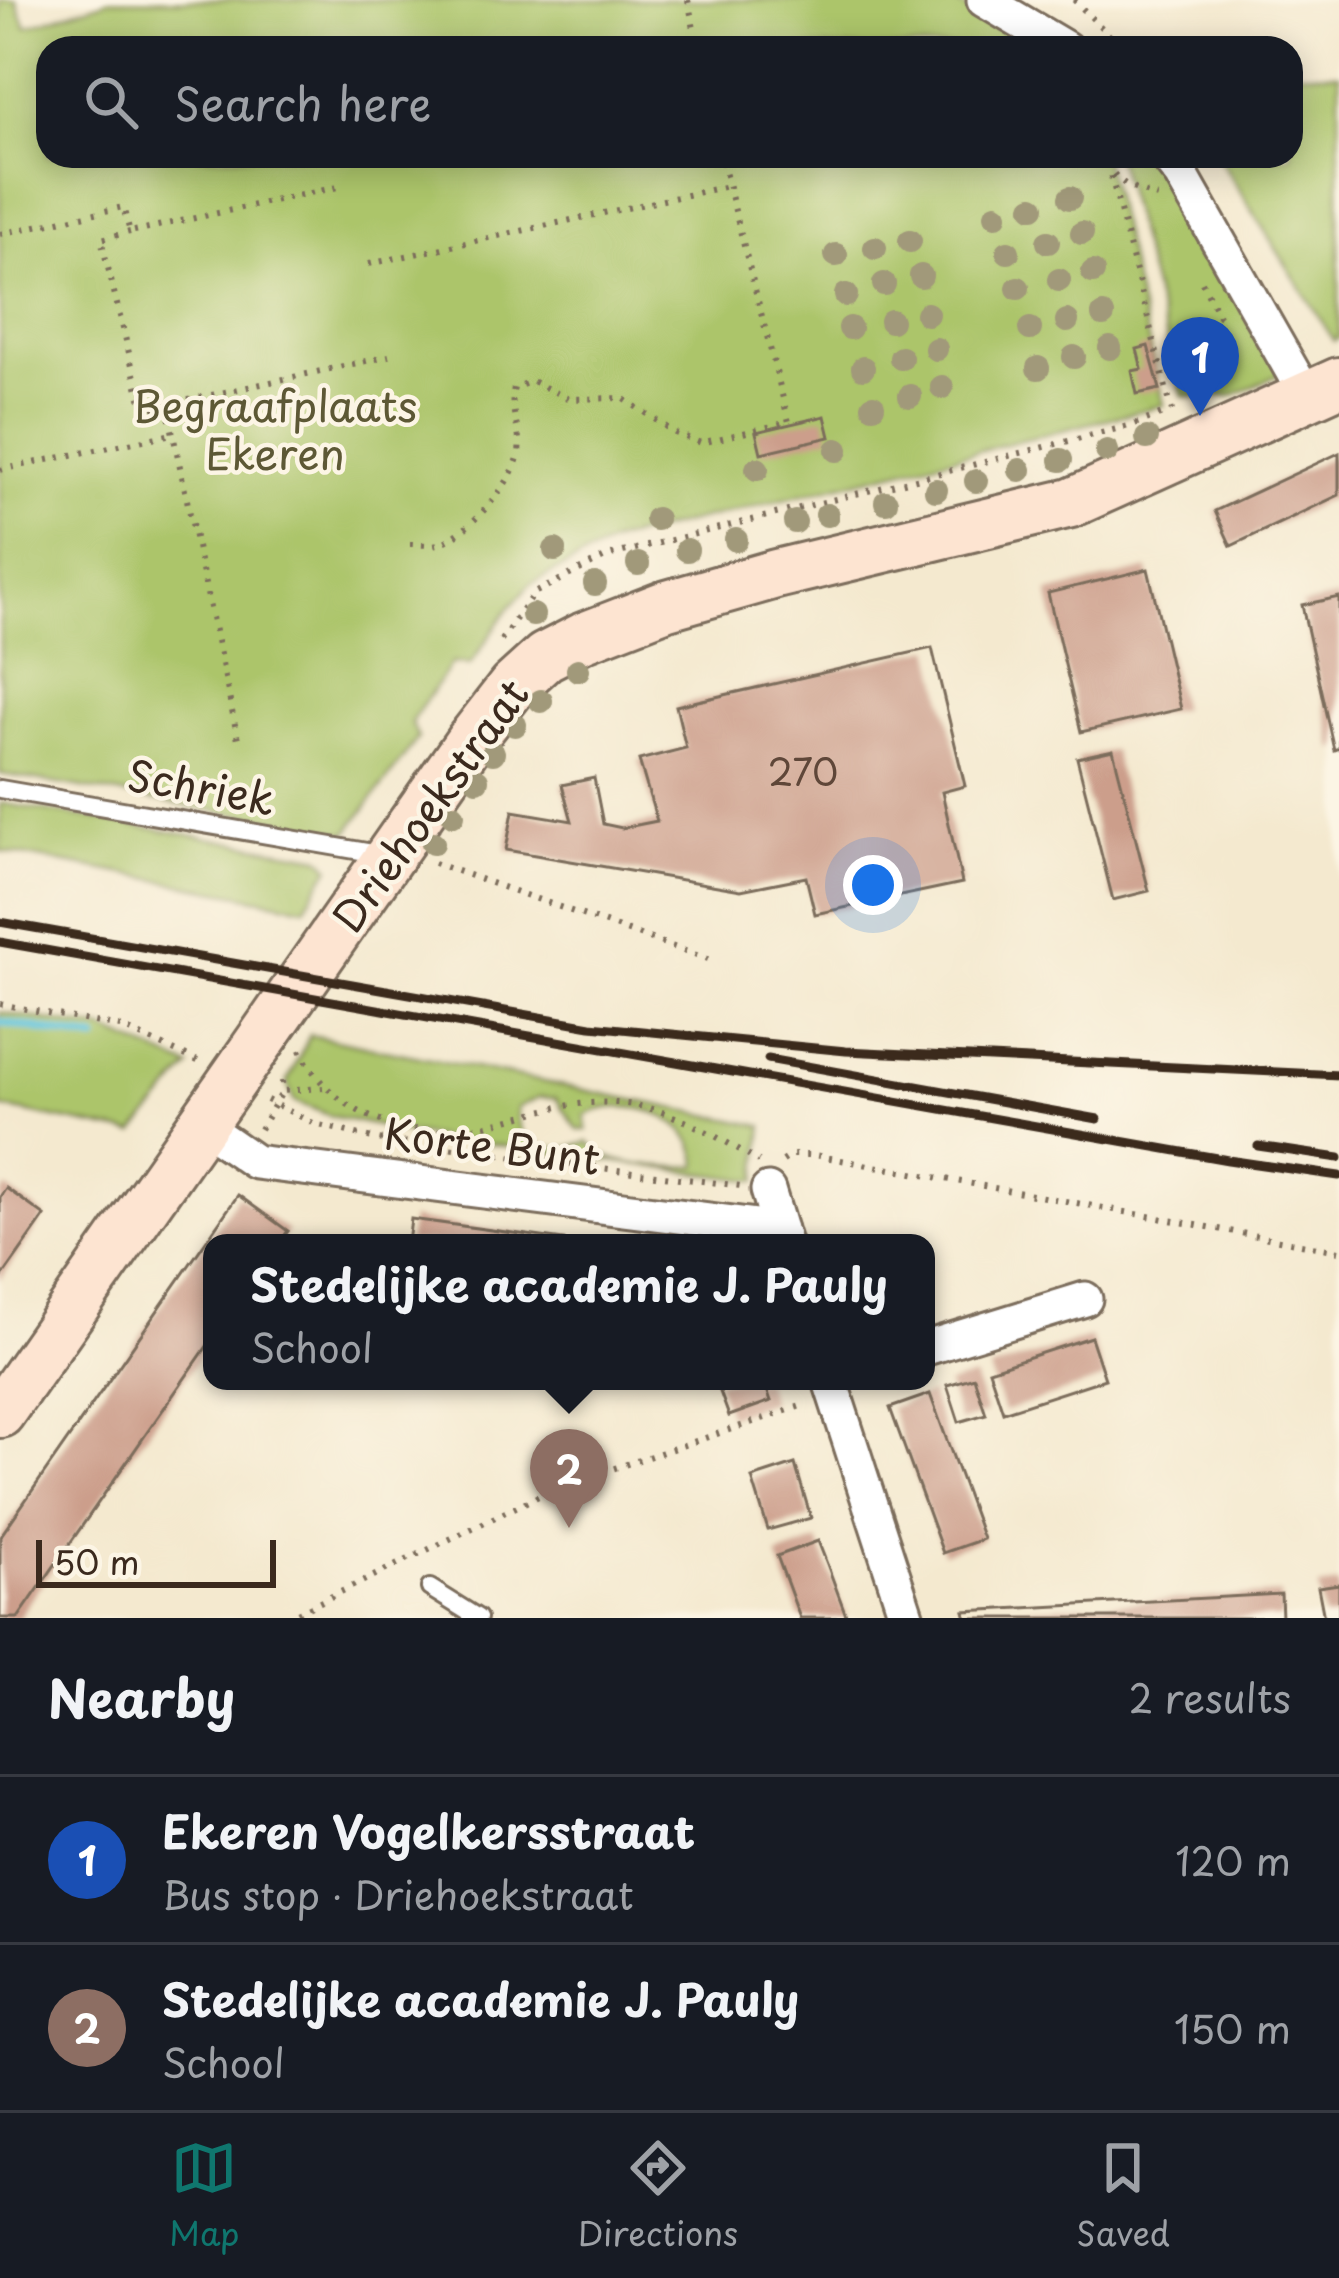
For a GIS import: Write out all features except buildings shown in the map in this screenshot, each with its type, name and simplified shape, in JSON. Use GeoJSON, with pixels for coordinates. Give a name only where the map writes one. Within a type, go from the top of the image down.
{"type":"FeatureCollection","features":[{"type":"Feature","properties":{"kind":"street"},"geometry":{"type":"LineString","coordinates":[[983,0],[1044,36]]}},
{"type":"Feature","properties":{"kind":"street"},"geometry":{"type":"LineString","coordinates":[[1175,168],[1323,389]]}},
{"type":"Feature","properties":{"kind":"street","name":"Driehoekstraat"},"geometry":{"type":"LineString","coordinates":[[0,1413],[203,1126],[240,1084],[391,856],[512,687],[544,657],[664,606],[1071,503],[1323,389]]}},
{"type":"Feature","properties":{"kind":"street","name":"Korte Bunt"},"geometry":{"type":"LineString","coordinates":[[203,1126],[255,1162],[768,1234]]}},
{"type":"Feature","properties":{"kind":"street"},"geometry":{"type":"LineString","coordinates":[[770,1179],[782,1234]]}},
{"type":"Feature","properties":{"kind":"street"},"geometry":{"type":"LineString","coordinates":[[935,1345],[1085,1299]]}},
{"type":"Feature","properties":{"kind":"street"},"geometry":{"type":"LineString","coordinates":[[833,1390],[908,1618]]}},
{"type":"Feature","properties":{"kind":"lane","name":"Schriek"},"geometry":{"type":"LineString","coordinates":[[0,790],[391,856]]}},
{"type":"Feature","properties":{"kind":"lane"},"geometry":{"type":"LineString","coordinates":[[430,1588],[478,1618]]}},
{"type":"Feature","properties":{"kind":"path"},"geometry":{"type":"LineString","coordinates":[[688,0],[696,36]]}},
{"type":"Feature","properties":{"kind":"path"},"geometry":{"type":"LineString","coordinates":[[1074,0],[1110,36]]}},
{"type":"Feature","properties":{"kind":"path"},"geometry":{"type":"LineString","coordinates":[[410,544],[440,544],[482,514],[503,486],[518,460],[518,428],[511,399],[514,388],[523,382],[532,381],[569,399],[623,398],[675,433],[701,443],[789,422],[724,168]]}},
{"type":"Feature","properties":{"kind":"path"},"geometry":{"type":"LineString","coordinates":[[1109,168],[1172,411]]}},
{"type":"Feature","properties":{"kind":"path"},"geometry":{"type":"LineString","coordinates":[[369,264],[728,186]]}},
{"type":"Feature","properties":{"kind":"path"},"geometry":{"type":"LineString","coordinates":[[338,187],[100,239],[143,410],[389,356]]}},
{"type":"Feature","properties":{"kind":"path"},"geometry":{"type":"LineString","coordinates":[[0,234],[123,207],[130,232]]}},
{"type":"Feature","properties":{"kind":"path"},"geometry":{"type":"LineString","coordinates":[[167,406],[238,739]]}},
{"type":"Feature","properties":{"kind":"path"},"geometry":{"type":"LineString","coordinates":[[0,470],[172,434]]}},
{"type":"Feature","properties":{"kind":"path"},"geometry":{"type":"LineString","coordinates":[[391,856],[427,860],[708,959]]}},
{"type":"Feature","properties":{"kind":"path"},"geometry":{"type":"LineString","coordinates":[[0,1004],[120,1027],[315,1124],[376,1139],[770,1179]]}},
{"type":"Feature","properties":{"kind":"path"},"geometry":{"type":"LineString","coordinates":[[284,1091],[281,1082],[309,1031]]}},
{"type":"Feature","properties":{"kind":"path"},"geometry":{"type":"LineString","coordinates":[[299,1052],[312,1065],[323,1088],[375,1118],[422,1129],[488,1125],[562,1104],[644,1106],[724,1141],[770,1179]]}},
{"type":"Feature","properties":{"kind":"path"},"geometry":{"type":"LineString","coordinates":[[240,1084],[284,1091],[323,1088]]}},
{"type":"Feature","properties":{"kind":"path"},"geometry":{"type":"LineString","coordinates":[[240,1084],[244,1154]]}},
{"type":"Feature","properties":{"kind":"path"},"geometry":{"type":"LineString","coordinates":[[770,1179],[792,1156],[814,1155],[1339,1251]]}},
{"type":"Feature","properties":{"kind":"path"},"geometry":{"type":"LineString","coordinates":[[287,1618],[555,1488],[826,1390]]}},
{"type":"Feature","properties":{"kind":"green space","name":"Begraafplaats Ekeren"},"geometry":{"type":"Polygon","coordinates":[[[0,0],[16,0],[26,27],[109,0],[951,0],[1015,36],[36,36],[36,168],[1106,168],[1164,405],[618,540],[531,584],[470,665],[452,663],[411,722],[418,738],[347,833],[0,774],[0,0]]]}},
{"type":"Feature","properties":{"kind":"green space"},"geometry":{"type":"Polygon","coordinates":[[[1303,72],[1339,73],[1339,338],[1334,341],[1226,168],[1303,168],[1303,72]]]}},
{"type":"Feature","properties":{"kind":"green space"},"geometry":{"type":"Polygon","coordinates":[[[1119,168],[1165,168],[1287,371],[1231,396],[1183,396],[1119,168]]]}},
{"type":"Feature","properties":{"kind":"green space"},"geometry":{"type":"Polygon","coordinates":[[[0,803],[321,857],[330,867],[305,907],[0,851],[0,803]]]}},
{"type":"Feature","properties":{"kind":"green space"},"geometry":{"type":"Polygon","coordinates":[[[0,1012],[104,1030],[190,1067],[134,1134],[0,1107],[0,1012]]]}},
{"type":"Feature","properties":{"kind":"green space"},"geometry":{"type":"Polygon","coordinates":[[[310,1035],[763,1126],[757,1181],[416,1134],[331,1116],[294,1101],[287,1082],[310,1035]],[[539,1097],[517,1108],[523,1133],[540,1146],[564,1148],[589,1142],[623,1162],[698,1166],[685,1133],[656,1113],[638,1108],[601,1109],[585,1116],[587,1130],[578,1130],[556,1098],[539,1097]]]}},
{"type":"Feature","properties":{"kind":"waterway"},"geometry":{"type":"LineString","coordinates":[[0,1022],[96,1040]]}},
{"type":"Feature","properties":{"kind":"railway"},"geometry":{"type":"LineString","coordinates":[[0,922],[591,1026],[846,1051],[1339,1075]]}},
{"type":"Feature","properties":{"kind":"railway"},"geometry":{"type":"LineString","coordinates":[[0,942],[1339,1176]]}},
{"type":"Feature","properties":{"kind":"railway"},"geometry":{"type":"LineString","coordinates":[[768,1059],[1098,1119]]}},
{"type":"Feature","properties":{"kind":"railway"},"geometry":{"type":"LineString","coordinates":[[1258,1146],[1339,1158]]}},
{"type":"Feature","properties":{"kind":"place","name":"Ekeren Vogelkersstraat"},"geometry":{"type":"Point","coordinates":[1200,416]}},
{"type":"Feature","properties":{"kind":"place","name":"Stedelijke academie J. Pauly"},"geometry":{"type":"Point","coordinates":[569,1528]}}]}
